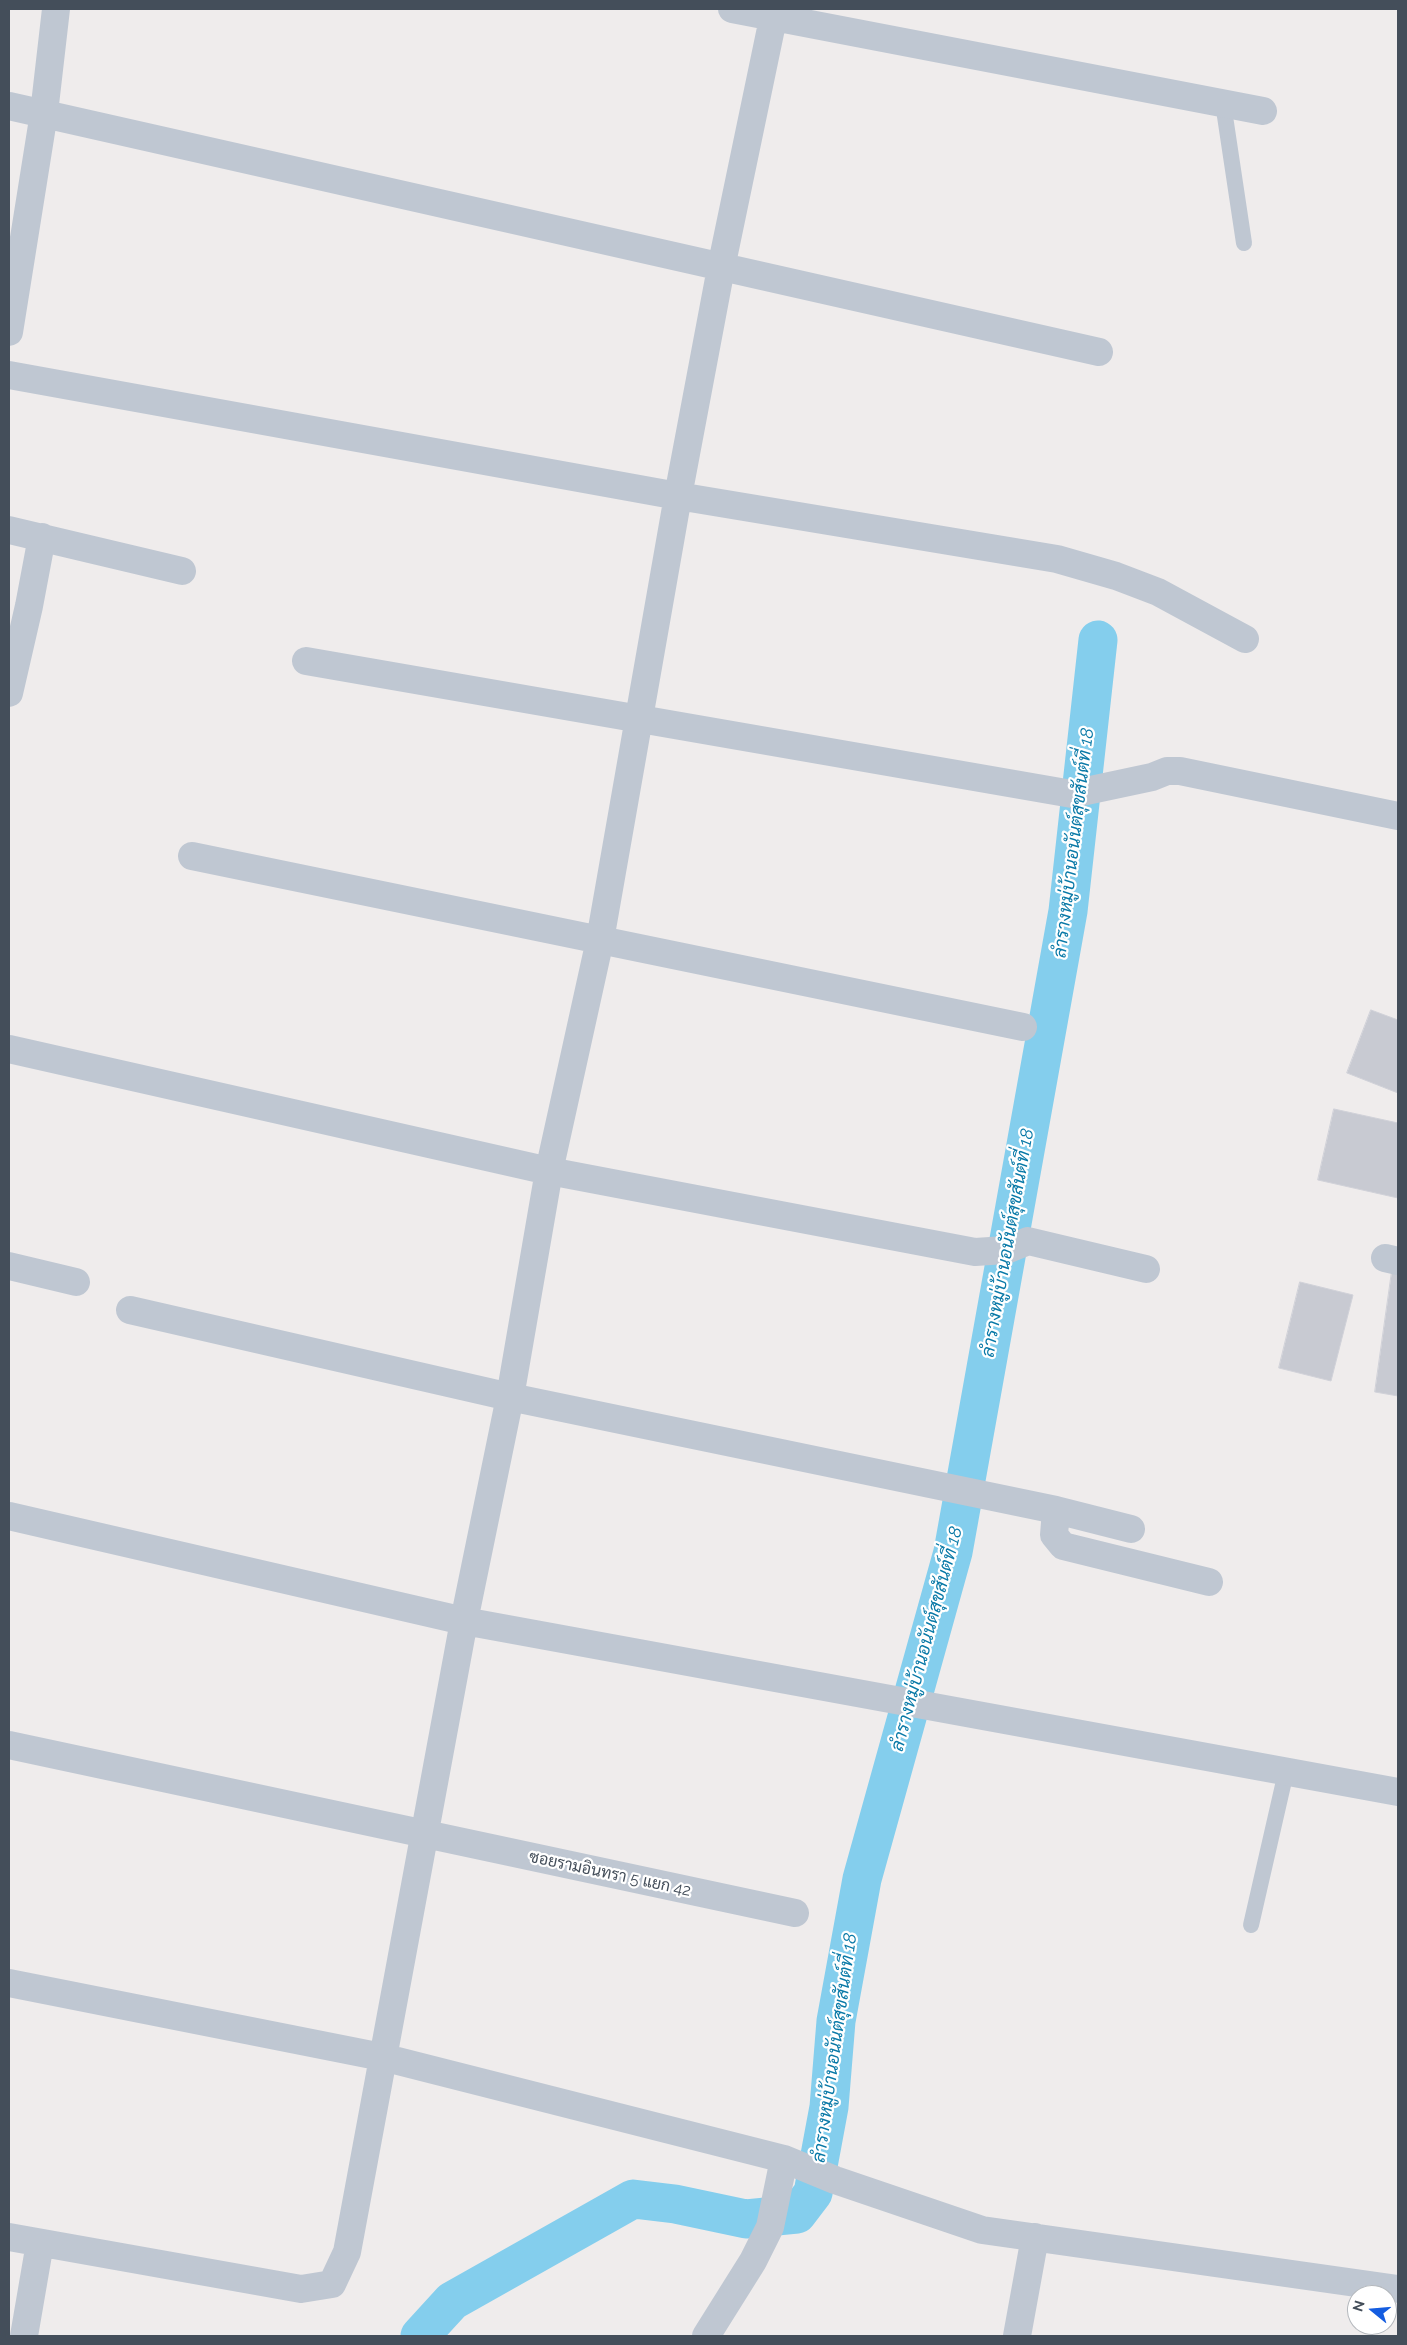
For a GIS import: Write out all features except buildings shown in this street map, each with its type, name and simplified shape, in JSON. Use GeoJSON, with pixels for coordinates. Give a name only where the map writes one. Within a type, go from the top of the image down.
{"type":"FeatureCollection","features":[{"type":"Feature","properties":{"kind":"street"},"geometry":{"type":"LineString","coordinates":[[10,318],[44,113],[56,9]]}},
{"type":"Feature","properties":{"kind":"street"},"geometry":{"type":"LineString","coordinates":[[732,9],[774,13],[1263,111]]}},
{"type":"Feature","properties":{"kind":"street"},"geometry":{"type":"LineString","coordinates":[[9,2237],[301,2289],[332,2284],[347,2252],[464,1621],[510,1397],[549,1171],[600,940],[638,718],[721,268],[774,13]]}},
{"type":"Feature","properties":{"kind":"street"},"geometry":{"type":"LineString","coordinates":[[9,106],[1099,352]]}},
{"type":"Feature","properties":{"kind":"street"},"geometry":{"type":"LineString","coordinates":[[9,375],[678,496],[1057,559],[1116,576],[1158,592],[1245,639]]}},
{"type":"Feature","properties":{"kind":"street"},"geometry":{"type":"LineString","coordinates":[[9,530],[182,572]]}},
{"type":"Feature","properties":{"kind":"street"},"geometry":{"type":"LineString","coordinates":[[9,693],[29,606],[42,537]]}},
{"type":"Feature","properties":{"kind":"street"},"geometry":{"type":"LineString","coordinates":[[306,661],[1072,794],[1167,771],[1180,771],[1398,816]]}},
{"type":"Feature","properties":{"kind":"street"},"geometry":{"type":"LineString","coordinates":[[192,856],[1023,1027]]}},
{"type":"Feature","properties":{"kind":"street"},"geometry":{"type":"LineString","coordinates":[[9,1048],[549,1171],[984,1252],[1006,1250],[1028,1241],[1146,1269]]}},
{"type":"Feature","properties":{"kind":"street"},"geometry":{"type":"LineString","coordinates":[[9,1266],[76,1282]]}},
{"type":"Feature","properties":{"kind":"street"},"geometry":{"type":"LineString","coordinates":[[130,1310],[510,1397],[1056,1510],[1131,1529]]}},
{"type":"Feature","properties":{"kind":"street"},"geometry":{"type":"LineString","coordinates":[[1056,1510],[1054,1535],[1063,1546],[1209,1582]]}},
{"type":"Feature","properties":{"kind":"street"},"geometry":{"type":"LineString","coordinates":[[9,1516],[464,1621],[1398,1792]]}},
{"type":"Feature","properties":{"kind":"street","name":"ซอยรามอินทรา 5 แยก 42"},"geometry":{"type":"LineString","coordinates":[[9,1745],[795,1913]]}},
{"type":"Feature","properties":{"kind":"street"},"geometry":{"type":"LineString","coordinates":[[9,1983],[382,2057],[799,2169],[982,2230],[1398,2289]]}},
{"type":"Feature","properties":{"kind":"street"},"geometry":{"type":"LineString","coordinates":[[706,2336],[753,2261],[799,2169]]}},
{"type":"Feature","properties":{"kind":"street"},"geometry":{"type":"LineString","coordinates":[[1017,2336],[1035,2237]]}},
{"type":"Feature","properties":{"kind":"street"},"geometry":{"type":"LineString","coordinates":[[24,2336],[40,2243]]}},
{"type":"Feature","properties":{"kind":"lane"},"geometry":{"type":"LineString","coordinates":[[1222,103],[1244,243]]}},
{"type":"Feature","properties":{"kind":"lane"},"geometry":{"type":"LineString","coordinates":[[1251,1925],[1286,1772]]}},
{"type":"Feature","properties":{"kind":"waterway","name":"ลำรางหมู่บ้านอนันต์สุขสันต์ที่ 18"},"geometry":{"type":"LineString","coordinates":[[420,2336],[452,2301],[633,2199],[675,2204],[746,2219],[797,2214],[813,2193],[829,2107],[836,2021],[862,1879],[953,1552],[1068,911],[1098,640]]}}]}
